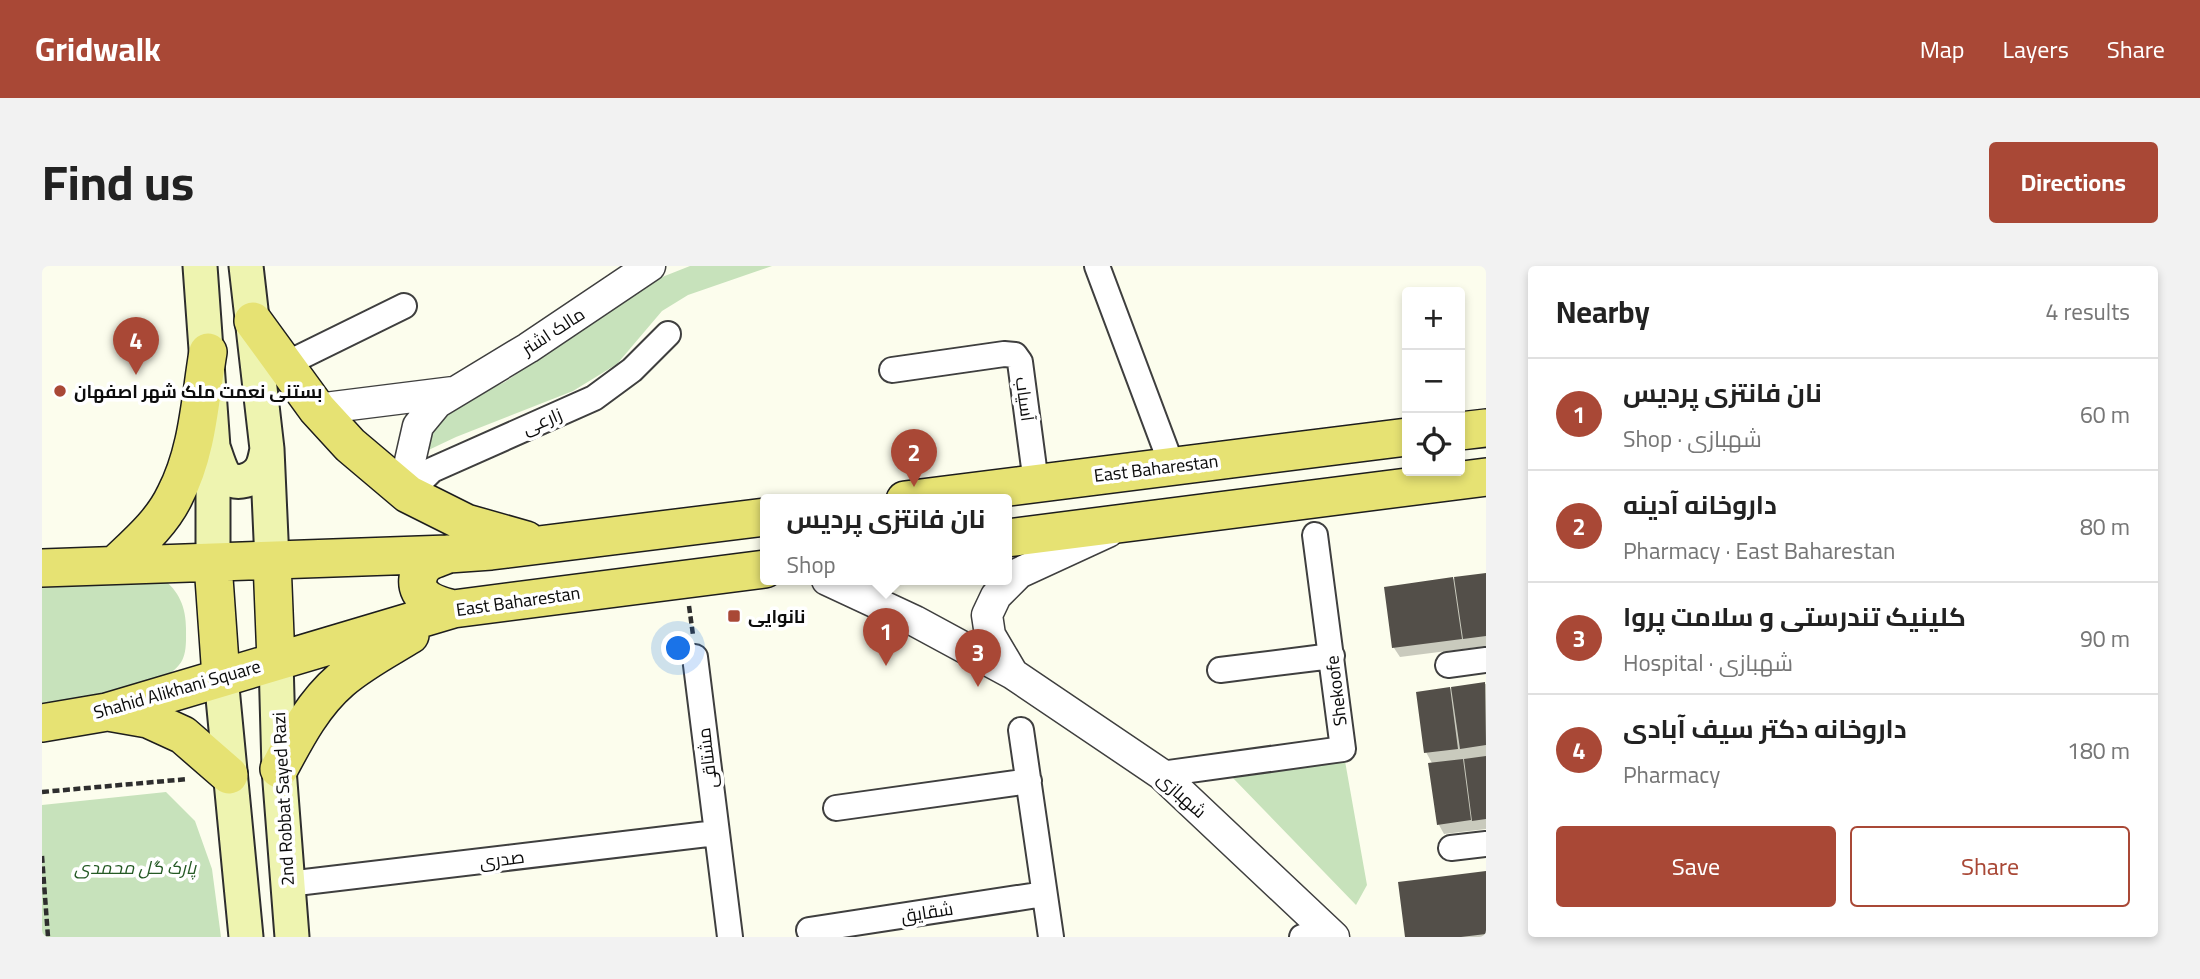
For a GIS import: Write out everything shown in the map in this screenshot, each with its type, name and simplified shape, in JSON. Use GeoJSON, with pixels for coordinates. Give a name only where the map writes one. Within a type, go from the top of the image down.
{"type":"FeatureCollection","features":[{"type":"Feature","properties":{"kind":"main road"},"geometry":{"type":"LineString","coordinates":[[200,266],[213,447],[213,564],[229,775],[246,937]]}},
{"type":"Feature","properties":{"kind":"main road"},"geometry":{"type":"LineString","coordinates":[[246,266],[267,449],[272,561]]}},
{"type":"Feature","properties":{"kind":"main road"},"geometry":{"type":"LineString","coordinates":[[253,321],[317,409],[350,445],[408,494],[466,523],[544,545]]}},
{"type":"Feature","properties":{"kind":"main road"},"geometry":{"type":"LineString","coordinates":[[115,565],[149,533],[175,498],[191,458],[208,352]]}},
{"type":"Feature","properties":{"kind":"main road"},"geometry":{"type":"LineString","coordinates":[[1465,430],[1486,428]]}},
{"type":"Feature","properties":{"kind":"main road","name":"East Baharestan"},"geometry":{"type":"LineString","coordinates":[[954,494],[1402,438]]}},
{"type":"Feature","properties":{"kind":"main road"},"geometry":{"type":"LineString","coordinates":[[213,447],[224,474],[231,480],[241,482],[256,476],[263,466],[267,449]]}},
{"type":"Feature","properties":{"kind":"main road"},"geometry":{"type":"LineString","coordinates":[[1012,537],[1486,477]]}},
{"type":"Feature","properties":{"kind":"main road"},"geometry":{"type":"LineString","coordinates":[[42,568],[448,554],[544,545],[760,518]]}},
{"type":"Feature","properties":{"kind":"main road"},"geometry":{"type":"LineString","coordinates":[[448,554],[427,563],[420,570],[418,582],[420,593],[433,603],[453,610]]}},
{"type":"Feature","properties":{"kind":"main road","name":"Shahid Alikhani Square"},"geometry":{"type":"LineString","coordinates":[[42,723],[107,712],[276,661],[272,561]]}},
{"type":"Feature","properties":{"kind":"main road","name":"East Baharestan"},"geometry":{"type":"LineString","coordinates":[[276,661],[453,610],[760,570]]}},
{"type":"Feature","properties":{"kind":"main road"},"geometry":{"type":"LineString","coordinates":[[279,769],[318,704],[341,680],[378,654],[453,610]]}},
{"type":"Feature","properties":{"kind":"main road","name":"2nd Robbat Sayed Razi"},"geometry":{"type":"LineString","coordinates":[[276,661],[279,769],[292,937]]}},
{"type":"Feature","properties":{"kind":"main road"},"geometry":{"type":"LineString","coordinates":[[107,712],[148,719],[183,735],[229,775]]}},
{"type":"Feature","properties":{"kind":"street","name":"مالک اشتر"},"geometry":{"type":"LineString","coordinates":[[453,392],[528,348],[650,266]]}},
{"type":"Feature","properties":{"kind":"street"},"geometry":{"type":"LineString","coordinates":[[1097,266],[1172,466]]}},
{"type":"Feature","properties":{"kind":"street"},"geometry":{"type":"LineString","coordinates":[[284,365],[404,306]]}},
{"type":"Feature","properties":{"kind":"street","name":"زارعی"},"geometry":{"type":"LineString","coordinates":[[408,494],[432,470],[449,461],[594,398],[632,370],[668,334]]}},
{"type":"Feature","properties":{"kind":"street","name":"آسیاب"},"geometry":{"type":"LineString","coordinates":[[892,370],[1004,354],[1015,355],[1020,362],[1036,484]]}},
{"type":"Feature","properties":{"kind":"street"},"geometry":{"type":"LineString","coordinates":[[317,409],[453,392]]}},
{"type":"Feature","properties":{"kind":"street"},"geometry":{"type":"LineString","coordinates":[[408,494],[410,461],[418,426],[437,403],[453,392]]}},
{"type":"Feature","properties":{"kind":"street","name":"شهبازی"},"geometry":{"type":"LineString","coordinates":[[1012,580],[1019,573],[1129,522]]}},
{"type":"Feature","properties":{"kind":"street","name":"Shekoofe"},"geometry":{"type":"LineString","coordinates":[[1161,774],[1343,749],[1315,535]]}},
{"type":"Feature","properties":{"kind":"street","name":"شهبازی"},"geometry":{"type":"LineString","coordinates":[[838,585],[915,621],[1013,674],[1161,774],[1320,934]]}},
{"type":"Feature","properties":{"kind":"street","name":"شهبازی"},"geometry":{"type":"LineString","coordinates":[[1007,585],[996,596],[987,615],[990,635],[1013,674]]}},
{"type":"Feature","properties":{"kind":"street"},"geometry":{"type":"LineString","coordinates":[[1220,670],[1332,656]]}},
{"type":"Feature","properties":{"kind":"street","name":"مشتاقی"},"geometry":{"type":"LineString","coordinates":[[695,657],[730,937]]}},
{"type":"Feature","properties":{"kind":"street"},"geometry":{"type":"LineString","coordinates":[[1448,665],[1486,660]]}},
{"type":"Feature","properties":{"kind":"street"},"geometry":{"type":"LineString","coordinates":[[1021,730],[1051,937]]}},
{"type":"Feature","properties":{"kind":"street"},"geometry":{"type":"LineString","coordinates":[[836,808],[1028,781]]}},
{"type":"Feature","properties":{"kind":"street","name":"صدری"},"geometry":{"type":"LineString","coordinates":[[288,884],[716,833]]}},
{"type":"Feature","properties":{"kind":"street"},"geometry":{"type":"LineString","coordinates":[[1451,848],[1486,844]]}},
{"type":"Feature","properties":{"kind":"street","name":"شقایق"},"geometry":{"type":"LineString","coordinates":[[809,930],[1045,894]]}},
{"type":"Feature","properties":{"kind":"path"},"geometry":{"type":"LineString","coordinates":[[687,579],[695,657]]}},
{"type":"Feature","properties":{"kind":"path"},"geometry":{"type":"LineString","coordinates":[[42,792],[229,775]]}},
{"type":"Feature","properties":{"kind":"path"},"geometry":{"type":"LineString","coordinates":[[42,856],[48,937]]}},
{"type":"Feature","properties":{"kind":"green space"},"geometry":{"type":"Polygon","coordinates":[[[690,266],[772,266],[688,295],[662,311],[617,364],[573,391],[456,437],[418,455],[446,408],[505,382],[642,285],[690,266]]]}},
{"type":"Feature","properties":{"kind":"green space"},"geometry":{"type":"Polygon","coordinates":[[[162,578],[177,594],[185,614],[186,648],[179,665],[168,675],[135,689],[42,709],[42,579],[162,578]]]}},
{"type":"Feature","properties":{"kind":"green space"},"geometry":{"type":"Polygon","coordinates":[[[1345,761],[1367,885],[1356,905],[1232,777],[1345,761]]]}},
{"type":"Feature","properties":{"kind":"green space","name":"پارک گل محمدی"},"geometry":{"type":"Polygon","coordinates":[[[166,792],[195,821],[212,869],[221,937],[42,937],[42,805],[166,792]]]}},
{"type":"Feature","properties":{"kind":"building"},"geometry":{"type":"Polygon","coordinates":[[[1486,573],[1486,636],[1463,639],[1454,577],[1486,573]]]}},
{"type":"Feature","properties":{"kind":"building"},"geometry":{"type":"Polygon","coordinates":[[[1453,577],[1462,639],[1392,648],[1384,587],[1453,577]]]}},
{"type":"Feature","properties":{"kind":"building"},"geometry":{"type":"Polygon","coordinates":[[[1485,682],[1486,745],[1460,749],[1451,687],[1485,682]]]}},
{"type":"Feature","properties":{"kind":"building"},"geometry":{"type":"Polygon","coordinates":[[[1450,687],[1458,749],[1424,753],[1416,692],[1450,687]]]}},
{"type":"Feature","properties":{"kind":"building"},"geometry":{"type":"Polygon","coordinates":[[[1486,756],[1486,819],[1472,821],[1464,759],[1486,756]]]}},
{"type":"Feature","properties":{"kind":"building"},"geometry":{"type":"Polygon","coordinates":[[[1463,759],[1471,820],[1437,825],[1428,763],[1463,759]]]}},
{"type":"Feature","properties":{"kind":"building"},"geometry":{"type":"Polygon","coordinates":[[[1486,871],[1486,934],[1405,937],[1398,882],[1486,871]]]}},
{"type":"Feature","properties":{"kind":"place","name":"داروخانه دکتر سیف آبادی"},"geometry":{"type":"Point","coordinates":[136,375]}},
{"type":"Feature","properties":{"kind":"place","name":"بستنی نعمت ملک شهر اصفهان"},"geometry":{"type":"Point","coordinates":[60,391]}},
{"type":"Feature","properties":{"kind":"place","name":"داروخانه آدینه"},"geometry":{"type":"Point","coordinates":[914,487]}},
{"type":"Feature","properties":{"kind":"place","name":"نانوایی"},"geometry":{"type":"Point","coordinates":[734,616]}},
{"type":"Feature","properties":{"kind":"place","name":"نان فانتزی پردیس"},"geometry":{"type":"Point","coordinates":[886,666]}},
{"type":"Feature","properties":{"kind":"place","name":"کلینیک تندرستی و سلامت پروا"},"geometry":{"type":"Point","coordinates":[978,687]}}]}
